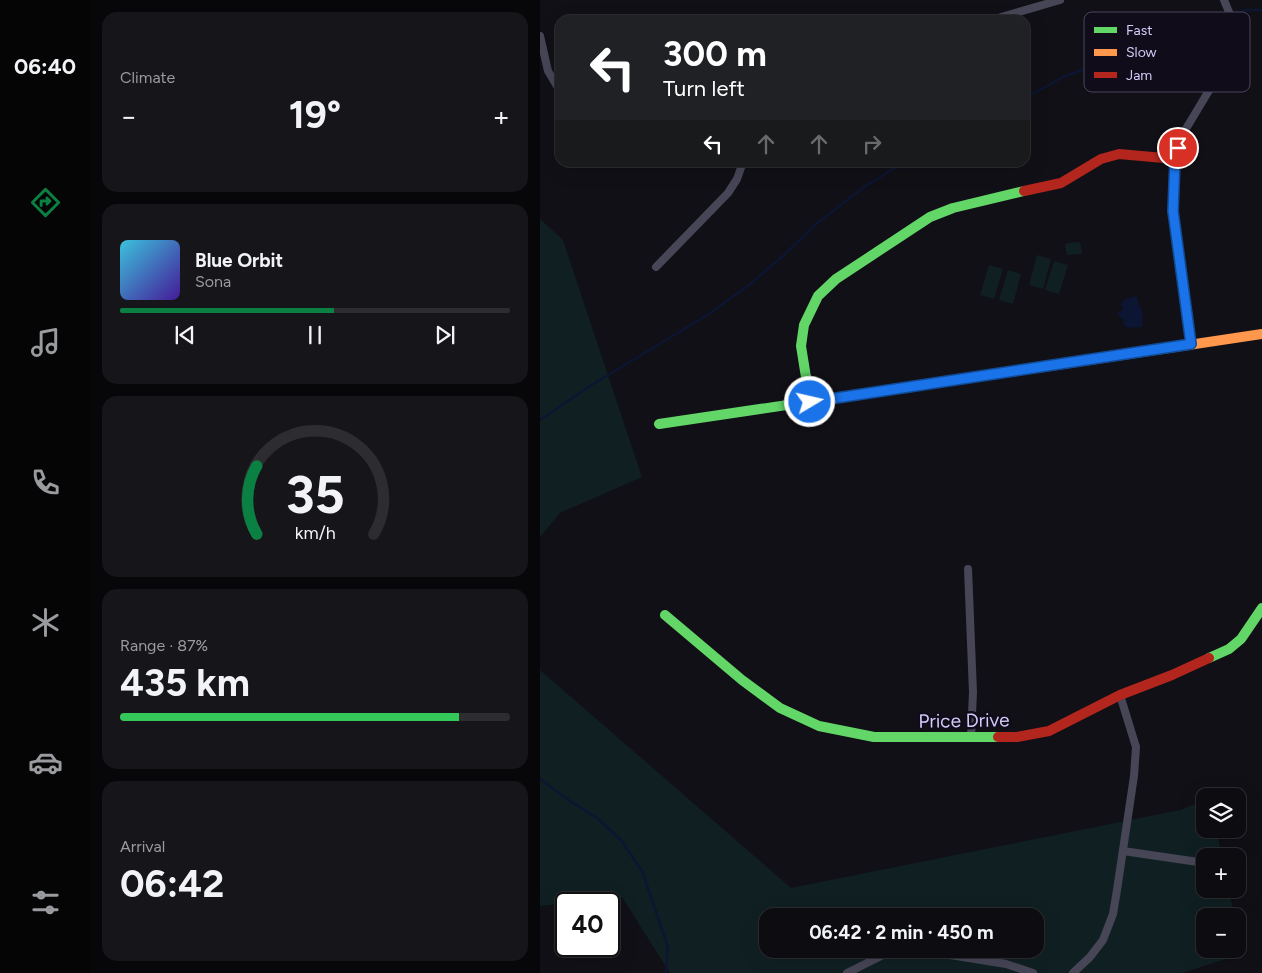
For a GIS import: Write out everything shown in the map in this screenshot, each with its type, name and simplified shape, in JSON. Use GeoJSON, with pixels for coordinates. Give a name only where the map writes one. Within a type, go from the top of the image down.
{"type":"FeatureCollection","features":[{"type":"Feature","properties":{"kind":"street"},"geometry":{"type":"LineString","coordinates":[[1008,15],[1060,0]]}},
{"type":"Feature","properties":{"kind":"street"},"geometry":{"type":"LineString","coordinates":[[1224,0],[1229,12]]}},
{"type":"Feature","properties":{"kind":"street"},"geometry":{"type":"LineString","coordinates":[[540,36],[548,71],[555,83]]}},
{"type":"Feature","properties":{"kind":"street"},"geometry":{"type":"LineString","coordinates":[[1191,344],[1173,211],[1175,159],[1181,137],[1208,92]]}},
{"type":"Feature","properties":{"kind":"street"},"geometry":{"type":"LineString","coordinates":[[810,402],[801,346],[804,325],[818,296],[836,279],[930,217],[953,208],[1061,183],[1101,159],[1119,154],[1175,159]]}},
{"type":"Feature","properties":{"kind":"street"},"geometry":{"type":"LineString","coordinates":[[656,267],[728,193],[737,179],[741,167]]}},
{"type":"Feature","properties":{"kind":"street"},"geometry":{"type":"LineString","coordinates":[[659,424],[1262,334]]}},
{"type":"Feature","properties":{"kind":"street"},"geometry":{"type":"LineString","coordinates":[[968,569],[973,692],[971,737]]}},
{"type":"Feature","properties":{"kind":"street","name":"Price Drive"},"geometry":{"type":"LineString","coordinates":[[666,615],[742,680],[780,708],[819,726],[874,737],[971,737],[1017,736],[1049,731],[1120,695],[1172,676],[1229,649],[1241,639],[1262,608]]}},
{"type":"Feature","properties":{"kind":"street"},"geometry":{"type":"LineString","coordinates":[[1073,973],[1090,957],[1103,940],[1113,914],[1134,776],[1136,747],[1120,695]]}},
{"type":"Feature","properties":{"kind":"street"},"geometry":{"type":"LineString","coordinates":[[1123,852],[1196,862]]}},
{"type":"Feature","properties":{"kind":"street"},"geometry":{"type":"LineString","coordinates":[[847,973],[886,954],[912,949],[1006,964],[1033,973]]}},
{"type":"Feature","properties":{"kind":"shaded area"},"geometry":{"type":"Polygon","coordinates":[[[540,219],[563,240],[642,477],[560,513],[540,537],[540,219]]]}},
{"type":"Feature","properties":{"kind":"shaded area"},"geometry":{"type":"Polygon","coordinates":[[[1080,242],[1082,252],[1080,254],[1067,255],[1065,246],[1067,243],[1080,242]]]}},
{"type":"Feature","properties":{"kind":"shaded area"},"geometry":{"type":"Polygon","coordinates":[[[1037,255],[1051,259],[1043,289],[1029,285],[1037,255]]]}},
{"type":"Feature","properties":{"kind":"shaded area"},"geometry":{"type":"Polygon","coordinates":[[[1054,261],[1068,265],[1059,294],[1045,290],[1054,261]]]}},
{"type":"Feature","properties":{"kind":"shaded area"},"geometry":{"type":"Polygon","coordinates":[[[989,265],[1003,269],[994,299],[980,295],[989,265]]]}},
{"type":"Feature","properties":{"kind":"shaded area"},"geometry":{"type":"Polygon","coordinates":[[[1008,270],[1021,274],[1013,304],[999,300],[1008,270]]]}},
{"type":"Feature","properties":{"kind":"shaded area"},"geometry":{"type":"Polygon","coordinates":[[[540,670],[791,888],[1180,810],[1196,804],[1196,838],[1218,838],[1220,848],[1196,848],[1196,898],[1231,898],[1233,908],[1196,908],[1196,958],[1229,958],[1182,973],[670,973],[622,897],[620,897],[620,892],[555,892],[555,904],[540,906],[540,670]]]}},
{"type":"Feature","properties":{"kind":"water"},"geometry":{"type":"Polygon","coordinates":[[[1137,296],[1143,311],[1142,327],[1128,328],[1124,325],[1123,319],[1118,316],[1119,312],[1123,309],[1121,303],[1124,299],[1137,296]]]}},
{"type":"Feature","properties":{"kind":"waterway"},"geometry":{"type":"LineString","coordinates":[[1240,12],[1245,10],[1262,10]]}},
{"type":"Feature","properties":{"kind":"waterway"},"geometry":{"type":"LineString","coordinates":[[1030,94],[1063,77],[1084,69]]}},
{"type":"Feature","properties":{"kind":"waterway"},"geometry":{"type":"LineString","coordinates":[[540,420],[590,386],[709,314],[749,285],[816,224],[864,187],[897,167]]}},
{"type":"Feature","properties":{"kind":"waterway"},"geometry":{"type":"LineString","coordinates":[[540,779],[597,818],[621,840],[642,871],[668,947],[666,973]]}},
{"type":"Feature","properties":{"kind":"traffic: fast"},"geometry":{"type":"LineString","coordinates":[[810,402],[801,346],[804,325],[818,296],[836,279],[930,217],[953,208],[1024,191]]}},
{"type":"Feature","properties":{"kind":"traffic: fast"},"geometry":{"type":"LineString","coordinates":[[659,424],[1049,366]]}},
{"type":"Feature","properties":{"kind":"traffic: fast"},"geometry":{"type":"LineString","coordinates":[[1209,658],[1229,649],[1241,639],[1262,608]]}},
{"type":"Feature","properties":{"kind":"traffic: fast"},"geometry":{"type":"LineString","coordinates":[[665,615],[742,680],[780,708],[819,726],[874,737],[998,737]]}},
{"type":"Feature","properties":{"kind":"traffic: slow"},"geometry":{"type":"LineString","coordinates":[[1049,366],[1262,334]]}},
{"type":"Feature","properties":{"kind":"traffic: jam"},"geometry":{"type":"LineString","coordinates":[[1024,191],[1061,183],[1101,159],[1119,154],[1175,159]]}},
{"type":"Feature","properties":{"kind":"traffic: jam"},"geometry":{"type":"LineString","coordinates":[[998,737],[1017,737],[1049,731],[1120,695],[1209,658]]}},
{"type":"Feature","properties":{"kind":"route"},"geometry":{"type":"LineString","coordinates":[[810,402],[1191,344],[1173,211],[1175,159],[1178,148]]}}]}
